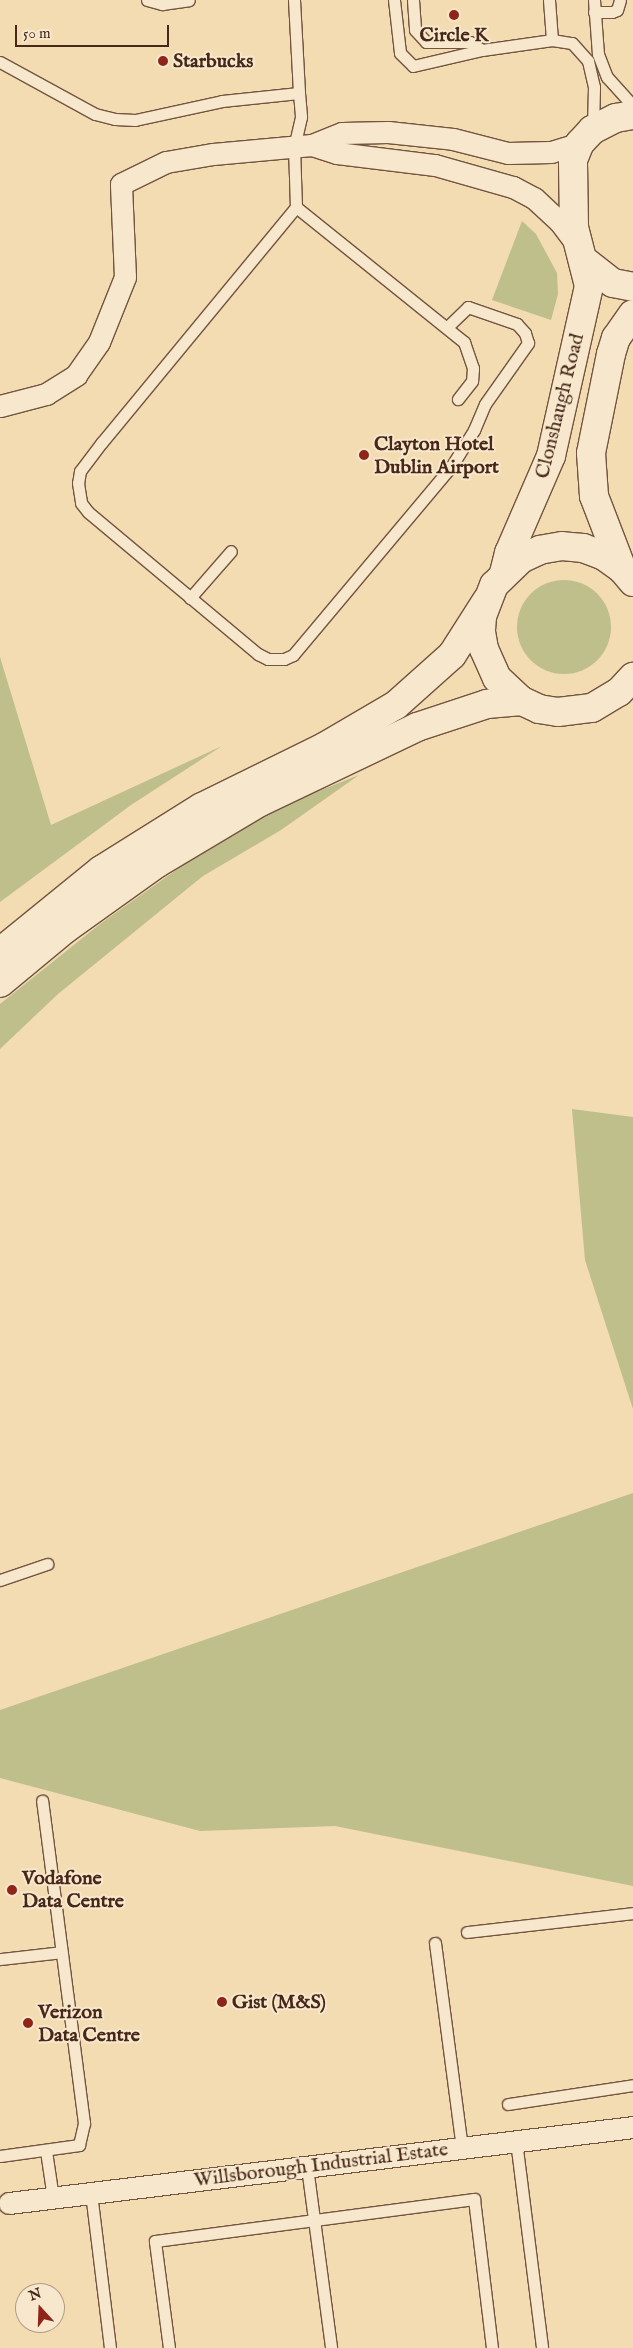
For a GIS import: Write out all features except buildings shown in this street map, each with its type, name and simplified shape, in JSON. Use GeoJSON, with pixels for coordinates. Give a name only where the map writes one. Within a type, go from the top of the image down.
{"type":"FeatureCollection","features":[{"type":"Feature","properties":{"kind":"main road"},"geometry":{"type":"LineString","coordinates":[[586,137],[616,118],[633,116]]}},
{"type":"Feature","properties":{"kind":"main road","name":"Clonshaugh Road"},"geometry":{"type":"LineString","coordinates":[[504,573],[551,456],[590,286],[581,253],[573,160],[586,137]]}},
{"type":"Feature","properties":{"kind":"main road"},"geometry":{"type":"LineString","coordinates":[[581,253],[613,283],[633,287]]}},
{"type":"Feature","properties":{"kind":"main road","name":"Clonshaugh Road"},"geometry":{"type":"LineString","coordinates":[[630,577],[594,496],[591,453],[598,403],[620,340],[633,314]]}},
{"type":"Feature","properties":{"kind":"main road"},"geometry":{"type":"LineString","coordinates":[[0,952],[101,870],[202,807],[360,728],[396,705],[452,655],[504,573],[520,559],[540,550],[562,546],[583,548],[604,556],[630,577]]}},
{"type":"Feature","properties":{"kind":"main road"},"geometry":{"type":"LineString","coordinates":[[487,600],[482,616],[484,649],[497,678],[522,701],[539,709],[575,712],[607,701],[633,677]]}},
{"type":"Feature","properties":{"kind":"main road"},"geometry":{"type":"LineString","coordinates":[[0,983],[65,929],[156,864],[260,802],[417,727],[487,704],[522,701]]}},
{"type":"Feature","properties":{"kind":"street"},"geometry":{"type":"LineString","coordinates":[[0,406],[46,394],[76,375],[99,342],[126,277],[121,184],[166,162],[213,154],[303,146],[342,133],[388,132],[453,139],[508,153],[551,152],[586,137]]}},
{"type":"Feature","properties":{"kind":"street"},"geometry":{"type":"LineString","coordinates":[[303,146],[337,153],[435,165],[513,187],[534,198],[559,222],[581,253]]}},
{"type":"Feature","properties":{"kind":"street","name":"Willsborough Industrial Estate"},"geometry":{"type":"LineString","coordinates":[[5,2204],[633,2127]]}},
{"type":"Feature","properties":{"kind":"lane"},"geometry":{"type":"LineString","coordinates":[[147,0],[168,3],[189,0]]}},
{"type":"Feature","properties":{"kind":"lane"},"geometry":{"type":"LineString","coordinates":[[294,0],[303,146],[296,207],[80,472],[78,492],[80,503],[258,654],[268,659],[284,659],[294,655],[451,467],[474,430],[485,404],[528,343],[526,332],[517,324],[468,307],[447,327]]}},
{"type":"Feature","properties":{"kind":"lane"},"geometry":{"type":"LineString","coordinates":[[394,0],[400,53],[413,66],[482,50],[552,40],[572,43],[588,61],[594,87],[586,137]]}},
{"type":"Feature","properties":{"kind":"lane"},"geometry":{"type":"LineString","coordinates":[[413,0],[415,30],[426,42],[470,42],[482,50]]}},
{"type":"Feature","properties":{"kind":"lane"},"geometry":{"type":"LineString","coordinates":[[549,0],[552,40]]}},
{"type":"Feature","properties":{"kind":"lane"},"geometry":{"type":"LineString","coordinates":[[594,0],[598,54],[607,78],[633,106]]}},
{"type":"Feature","properties":{"kind":"lane"},"geometry":{"type":"LineString","coordinates":[[594,12],[612,12],[617,10],[620,0]]}},
{"type":"Feature","properties":{"kind":"lane"},"geometry":{"type":"LineString","coordinates":[[0,62],[96,114],[115,119],[135,120],[222,101],[299,93]]}},
{"type":"Feature","properties":{"kind":"lane"},"geometry":{"type":"LineString","coordinates":[[296,207],[464,342],[473,368],[472,381],[458,399]]}},
{"type":"Feature","properties":{"kind":"lane"},"geometry":{"type":"LineString","coordinates":[[190,598],[231,550]]}},
{"type":"Feature","properties":{"kind":"lane"},"geometry":{"type":"LineString","coordinates":[[0,1580],[47,1564]]}},
{"type":"Feature","properties":{"kind":"lane"},"geometry":{"type":"LineString","coordinates":[[0,2156],[46,2151],[79,2144],[84,2123],[42,1800]]}},
{"type":"Feature","properties":{"kind":"lane"},"geometry":{"type":"LineString","coordinates":[[467,1932],[633,1913]]}},
{"type":"Feature","properties":{"kind":"lane"},"geometry":{"type":"LineString","coordinates":[[435,1943],[462,2148]]}},
{"type":"Feature","properties":{"kind":"lane"},"geometry":{"type":"LineString","coordinates":[[0,1959],[62,1952]]}},
{"type":"Feature","properties":{"kind":"lane"},"geometry":{"type":"LineString","coordinates":[[508,2104],[633,2085]]}},
{"type":"Feature","properties":{"kind":"lane"},"geometry":{"type":"LineString","coordinates":[[516,2141],[542,2348]]}},
{"type":"Feature","properties":{"kind":"lane"},"geometry":{"type":"LineString","coordinates":[[46,2151],[53,2198]]}},
{"type":"Feature","properties":{"kind":"lane"},"geometry":{"type":"LineString","coordinates":[[307,2167],[312,2221],[331,2348]]}},
{"type":"Feature","properties":{"kind":"lane"},"geometry":{"type":"LineString","coordinates":[[92,2193],[110,2348]]}},
{"type":"Feature","properties":{"kind":"lane"},"geometry":{"type":"LineString","coordinates":[[169,2348],[155,2241],[474,2199],[492,2348]]}},
{"type":"Feature","properties":{"kind":"green space"},"geometry":{"type":"Polygon","coordinates":[[[522,221],[536,234],[557,273],[558,294],[551,320],[492,300],[522,221]]]}},
{"type":"Feature","properties":{"kind":"green space"},"geometry":{"type":"Polygon","coordinates":[[[564,580],[582,584],[597,594],[607,609],[611,627],[607,645],[597,660],[582,670],[564,674],[546,670],[531,660],[521,645],[517,627],[521,609],[531,594],[546,584],[564,580]]]}},
{"type":"Feature","properties":{"kind":"green space"},"geometry":{"type":"Polygon","coordinates":[[[0,657],[51,825],[222,746],[131,805],[0,902],[0,657]]]}},
{"type":"Feature","properties":{"kind":"green space"},"geometry":{"type":"Polygon","coordinates":[[[359,775],[281,830],[203,876],[58,994],[0,1049],[0,1004],[100,924],[248,819],[359,775]]]}},
{"type":"Feature","properties":{"kind":"green space"},"geometry":{"type":"Polygon","coordinates":[[[572,1109],[633,1117],[633,1409],[585,1260],[572,1109]]]}},
{"type":"Feature","properties":{"kind":"green space"},"geometry":{"type":"Polygon","coordinates":[[[633,1493],[633,1886],[335,1826],[200,1831],[0,1778],[0,1710],[633,1493]]]}},
{"type":"Feature","properties":{"kind":"place","name":"Circle K"},"geometry":{"type":"Point","coordinates":[454,15]}},
{"type":"Feature","properties":{"kind":"place","name":"Starbucks"},"geometry":{"type":"Point","coordinates":[163,61]}},
{"type":"Feature","properties":{"kind":"place","name":"Clayton Hotel Dublin Airport"},"geometry":{"type":"Point","coordinates":[364,455]}},
{"type":"Feature","properties":{"kind":"place","name":"Vodafone Data Centre"},"geometry":{"type":"Point","coordinates":[12,1890]}},
{"type":"Feature","properties":{"kind":"place","name":"Gist (M&S)"},"geometry":{"type":"Point","coordinates":[222,2002]}},
{"type":"Feature","properties":{"kind":"place","name":"Verizon Data Centre"},"geometry":{"type":"Point","coordinates":[28,2023]}}]}
